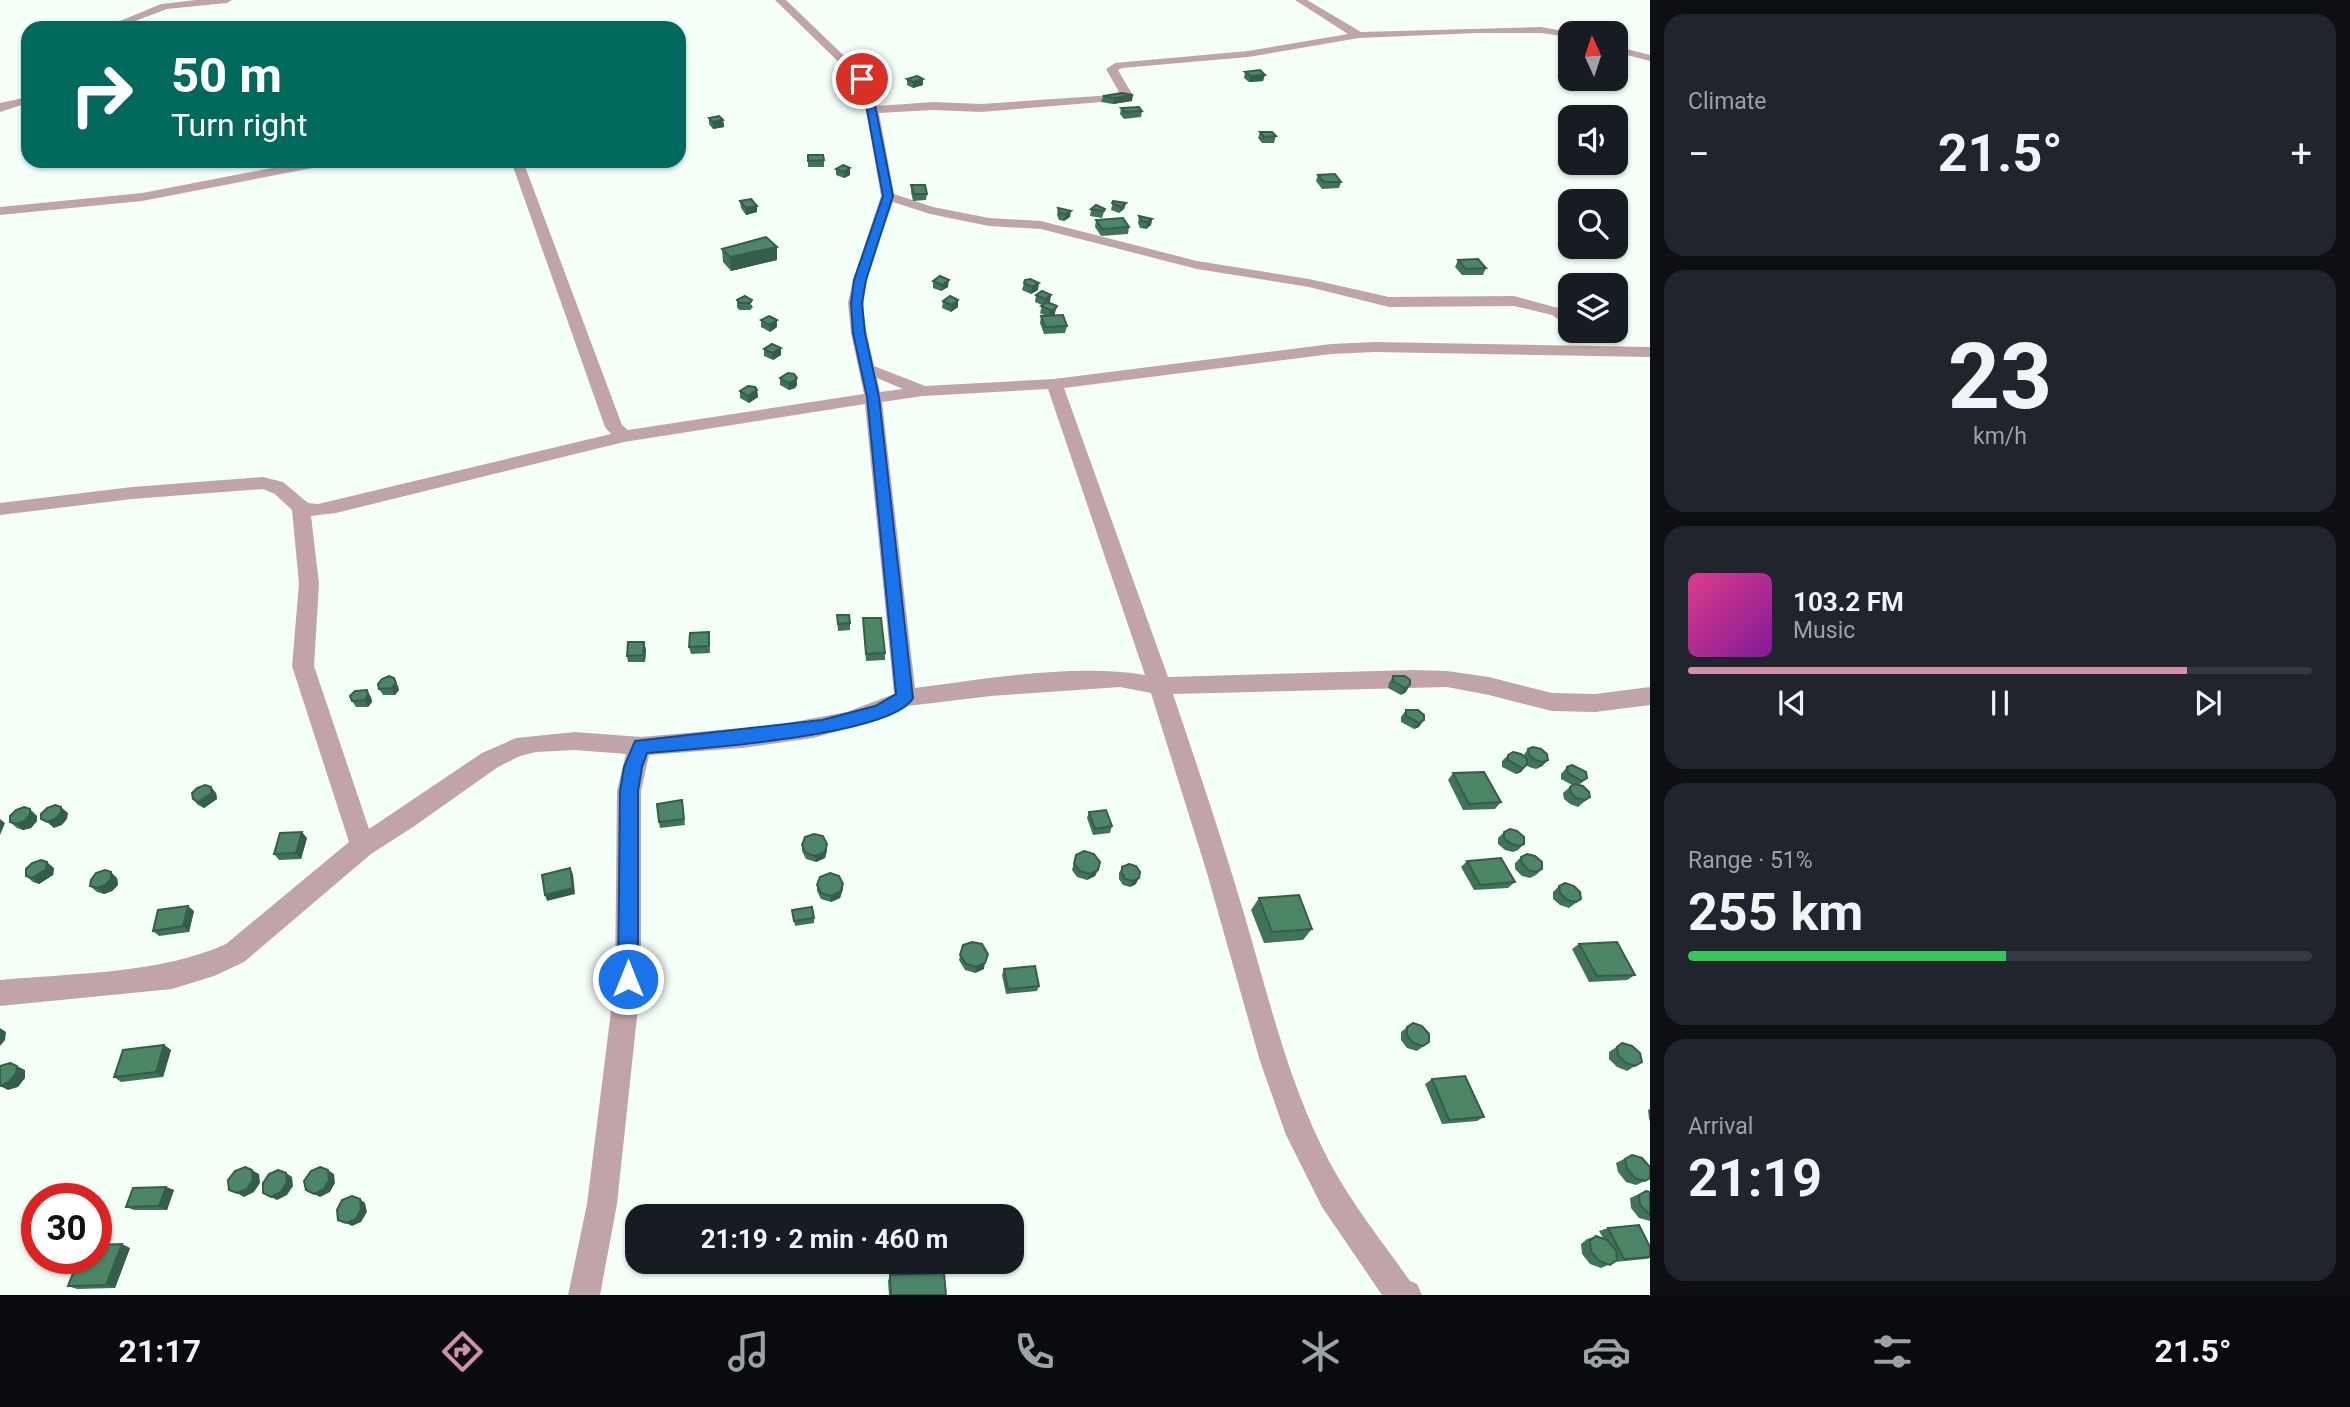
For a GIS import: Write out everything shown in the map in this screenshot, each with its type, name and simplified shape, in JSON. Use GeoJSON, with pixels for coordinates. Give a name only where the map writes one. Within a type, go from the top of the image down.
{"type":"FeatureCollection","features":[{"type":"Feature","properties":{"kind":"street"},"geometry":{"type":"LineString","coordinates":[[125,21],[158,7],[227,0]]}},
{"type":"Feature","properties":{"kind":"street"},"geometry":{"type":"LineString","coordinates":[[780,0],[862,79],[872,110],[888,196],[858,288],[858,323],[873,397],[905,698]]}},
{"type":"Feature","properties":{"kind":"street"},"geometry":{"type":"LineString","coordinates":[[1300,0],[1359,34]]}},
{"type":"Feature","properties":{"kind":"street"},"geometry":{"type":"LineString","coordinates":[[872,110],[933,106],[981,108],[1114,98],[1126,94],[1112,69],[1119,65],[1248,54],[1359,34],[1477,30],[1558,32]]}},
{"type":"Feature","properties":{"kind":"street"},"geometry":{"type":"LineString","coordinates":[[1628,52],[1650,58]]}},
{"type":"Feature","properties":{"kind":"street"},"geometry":{"type":"LineString","coordinates":[[0,108],[21,101]]}},
{"type":"Feature","properties":{"kind":"street"},"geometry":{"type":"LineString","coordinates":[[0,211],[142,197],[292,168]]}},
{"type":"Feature","properties":{"kind":"street"},"geometry":{"type":"LineString","coordinates":[[520,168],[614,427],[624,436]]}},
{"type":"Feature","properties":{"kind":"street"},"geometry":{"type":"LineString","coordinates":[[888,196],[930,210],[989,222],[1041,225],[1197,265],[1330,287],[1390,302],[1514,301],[1558,313]]}},
{"type":"Feature","properties":{"kind":"street"},"geometry":{"type":"LineString","coordinates":[[1590,343],[1600,353]]}},
{"type":"Feature","properties":{"kind":"street"},"geometry":{"type":"LineString","coordinates":[[0,509],[255,482],[276,484],[301,508],[314,510],[336,507],[624,436],[873,397],[923,391],[1054,384],[1331,349],[1375,347],[1650,352]]}},
{"type":"Feature","properties":{"kind":"street"},"geometry":{"type":"LineString","coordinates":[[866,368],[923,391]]}},
{"type":"Feature","properties":{"kind":"street"},"geometry":{"type":"LineString","coordinates":[[1054,384],[1103,513],[1162,686],[1256,1000],[1301,1135],[1324,1182],[1400,1294]]}},
{"type":"Feature","properties":{"kind":"street"},"geometry":{"type":"LineString","coordinates":[[301,508],[309,584],[303,666],[362,846]]}},
{"type":"Feature","properties":{"kind":"street"},"geometry":{"type":"LineString","coordinates":[[0,993],[172,976],[205,967],[236,953],[362,846],[405,820],[490,760],[516,747],[575,741],[641,746],[722,740],[822,726],[880,712],[905,698],[991,687],[1087,680],[1120,680],[1162,686],[1415,678],[1447,679],[1489,686],[1552,702],[1595,703],[1650,696]]}},
{"type":"Feature","properties":{"kind":"street"},"geometry":{"type":"LineString","coordinates":[[584,1295],[602,1204],[628,979],[629,791],[633,767],[641,746]]}},
{"type":"Feature","properties":{"kind":"building"},"geometry":{"type":"Polygon","coordinates":[[[1260,70],[1265,75],[1251,76],[1245,72],[1260,70]]]}},
{"type":"Feature","properties":{"kind":"building"},"geometry":{"type":"Polygon","coordinates":[[[917,76],[923,79],[913,82],[907,79],[917,76]]]}},
{"type":"Feature","properties":{"kind":"building"},"geometry":{"type":"Polygon","coordinates":[[[1122,93],[1133,95],[1114,98],[1103,96],[1122,93]]]}},
{"type":"Feature","properties":{"kind":"building"},"geometry":{"type":"Polygon","coordinates":[[[1139,107],[1142,111],[1125,112],[1121,108],[1139,107]]]}},
{"type":"Feature","properties":{"kind":"building"},"geometry":{"type":"Polygon","coordinates":[[[719,116],[723,120],[713,122],[709,118],[719,116]]]}},
{"type":"Feature","properties":{"kind":"building"},"geometry":{"type":"Polygon","coordinates":[[[1260,132],[1272,132],[1276,136],[1264,137],[1260,132]]]}},
{"type":"Feature","properties":{"kind":"building"},"geometry":{"type":"Polygon","coordinates":[[[808,155],[823,155],[824,160],[808,161],[808,155]]]}},
{"type":"Feature","properties":{"kind":"building"},"geometry":{"type":"Polygon","coordinates":[[[843,165],[850,168],[844,172],[836,169],[843,165]]]}},
{"type":"Feature","properties":{"kind":"building"},"geometry":{"type":"Polygon","coordinates":[[[1335,174],[1341,182],[1324,182],[1318,175],[1335,174]]]}},
{"type":"Feature","properties":{"kind":"building"},"geometry":{"type":"Polygon","coordinates":[[[911,185],[925,185],[927,194],[914,194],[911,185]]]}},
{"type":"Feature","properties":{"kind":"building"},"geometry":{"type":"Polygon","coordinates":[[[751,199],[757,206],[746,208],[740,201],[751,199]]]}},
{"type":"Feature","properties":{"kind":"building"},"geometry":{"type":"Polygon","coordinates":[[[1112,203],[1126,203],[1121,207],[1112,203]]]}},
{"type":"Feature","properties":{"kind":"building"},"geometry":{"type":"Polygon","coordinates":[[[1096,205],[1105,209],[1104,211],[1091,209],[1096,205]]]}},
{"type":"Feature","properties":{"kind":"building"},"geometry":{"type":"Polygon","coordinates":[[[1058,208],[1071,211],[1060,213],[1058,208]]]}},
{"type":"Feature","properties":{"kind":"building"},"geometry":{"type":"Polygon","coordinates":[[[1139,216],[1152,219],[1142,221],[1139,216]]]}},
{"type":"Feature","properties":{"kind":"building"},"geometry":{"type":"Polygon","coordinates":[[[1123,218],[1129,227],[1102,229],[1096,220],[1123,218]]]}},
{"type":"Feature","properties":{"kind":"building"},"geometry":{"type":"Polygon","coordinates":[[[766,237],[777,247],[730,257],[722,249],[766,237]]]}},
{"type":"Feature","properties":{"kind":"building"},"geometry":{"type":"Polygon","coordinates":[[[1478,259],[1486,268],[1466,269],[1458,260],[1478,259]]]}},
{"type":"Feature","properties":{"kind":"building"},"geometry":{"type":"Polygon","coordinates":[[[940,276],[949,280],[942,285],[933,281],[940,276]]]}},
{"type":"Feature","properties":{"kind":"building"},"geometry":{"type":"Polygon","coordinates":[[[1030,279],[1039,283],[1032,287],[1024,283],[1030,279]]]}},
{"type":"Feature","properties":{"kind":"building"},"geometry":{"type":"Polygon","coordinates":[[[1042,291],[1051,295],[1045,299],[1036,295],[1042,291]]]}},
{"type":"Feature","properties":{"kind":"building"},"geometry":{"type":"Polygon","coordinates":[[[745,296],[752,300],[750,303],[739,303],[737,300],[745,296]]]}},
{"type":"Feature","properties":{"kind":"building"},"geometry":{"type":"Polygon","coordinates":[[[950,296],[958,300],[952,305],[943,301],[950,296]]]}},
{"type":"Feature","properties":{"kind":"building"},"geometry":{"type":"Polygon","coordinates":[[[1047,302],[1057,306],[1050,310],[1041,306],[1047,302]]]}},
{"type":"Feature","properties":{"kind":"building"},"geometry":{"type":"Polygon","coordinates":[[[1063,315],[1067,326],[1045,327],[1041,316],[1063,315]]]}},
{"type":"Feature","properties":{"kind":"building"},"geometry":{"type":"Polygon","coordinates":[[[769,316],[777,320],[769,325],[761,320],[769,316]]]}},
{"type":"Feature","properties":{"kind":"building"},"geometry":{"type":"Polygon","coordinates":[[[772,344],[781,348],[772,353],[764,349],[772,344]]]}},
{"type":"Feature","properties":{"kind":"building"},"geometry":{"type":"Polygon","coordinates":[[[788,373],[797,378],[788,383],[780,378],[788,373]]]}},
{"type":"Feature","properties":{"kind":"building"},"geometry":{"type":"Polygon","coordinates":[[[748,386],[757,390],[748,396],[740,391],[748,386]]]}},
{"type":"Feature","properties":{"kind":"building"},"geometry":{"type":"Polygon","coordinates":[[[837,615],[849,615],[850,623],[838,624],[837,615]]]}},
{"type":"Feature","properties":{"kind":"building"},"geometry":{"type":"Polygon","coordinates":[[[863,618],[881,618],[885,653],[866,654],[863,618]]]}},
{"type":"Feature","properties":{"kind":"building"},"geometry":{"type":"Polygon","coordinates":[[[709,632],[709,646],[689,647],[690,633],[709,632]]]}},
{"type":"Feature","properties":{"kind":"building"},"geometry":{"type":"Polygon","coordinates":[[[628,642],[644,642],[643,655],[627,656],[628,642]]]}},
{"type":"Feature","properties":{"kind":"building"},"geometry":{"type":"Polygon","coordinates":[[[389,676],[394,678],[396,683],[392,688],[379,689],[378,684],[389,676]]]}},
{"type":"Feature","properties":{"kind":"building"},"geometry":{"type":"Polygon","coordinates":[[[1393,676],[1405,676],[1410,680],[1410,685],[1405,688],[1393,681],[1393,676]]]}},
{"type":"Feature","properties":{"kind":"building"},"geometry":{"type":"Polygon","coordinates":[[[367,690],[365,700],[352,701],[350,696],[355,691],[367,690]]]}},
{"type":"Feature","properties":{"kind":"building"},"geometry":{"type":"Polygon","coordinates":[[[1406,710],[1418,710],[1424,715],[1424,720],[1419,723],[1406,716],[1406,710]]]}},
{"type":"Feature","properties":{"kind":"building"},"geometry":{"type":"Polygon","coordinates":[[[1533,747],[1547,754],[1548,760],[1535,760],[1529,755],[1528,749],[1533,747]]]}},
{"type":"Feature","properties":{"kind":"building"},"geometry":{"type":"Polygon","coordinates":[[[1513,752],[1527,759],[1527,765],[1522,768],[1508,760],[1508,755],[1513,752]]]}},
{"type":"Feature","properties":{"kind":"building"},"geometry":{"type":"Polygon","coordinates":[[[1572,765],[1586,772],[1587,778],[1582,781],[1568,773],[1567,767],[1572,765]]]}},
{"type":"Feature","properties":{"kind":"building"},"geometry":{"type":"Polygon","coordinates":[[[1484,772],[1501,802],[1469,804],[1453,773],[1484,772]]]}},
{"type":"Feature","properties":{"kind":"building"},"geometry":{"type":"Polygon","coordinates":[[[1575,784],[1583,786],[1590,797],[1585,800],[1576,798],[1570,787],[1575,784]]]}},
{"type":"Feature","properties":{"kind":"building"},"geometry":{"type":"Polygon","coordinates":[[[205,785],[211,787],[212,793],[198,802],[193,799],[192,793],[205,785]]]}},
{"type":"Feature","properties":{"kind":"building"},"geometry":{"type":"Polygon","coordinates":[[[682,800],[684,819],[659,822],[657,804],[682,800]]]}},
{"type":"Feature","properties":{"kind":"building"},"geometry":{"type":"Polygon","coordinates":[[[55,805],[61,807],[61,813],[55,819],[47,822],[41,819],[41,814],[47,808],[55,805]]]}},
{"type":"Feature","properties":{"kind":"building"},"geometry":{"type":"Polygon","coordinates":[[[24,807],[30,809],[30,815],[16,824],[10,822],[10,816],[24,807]]]}},
{"type":"Feature","properties":{"kind":"building"},"geometry":{"type":"Polygon","coordinates":[[[1106,810],[1112,826],[1095,829],[1089,812],[1106,810]]]}},
{"type":"Feature","properties":{"kind":"building"},"geometry":{"type":"Polygon","coordinates":[[[1510,829],[1524,837],[1524,844],[1511,844],[1504,838],[1504,832],[1510,829]]]}},
{"type":"Feature","properties":{"kind":"building"},"geometry":{"type":"Polygon","coordinates":[[[302,832],[296,853],[274,854],[280,833],[302,832]]]}},
{"type":"Feature","properties":{"kind":"building"},"geometry":{"type":"Polygon","coordinates":[[[814,834],[823,836],[827,844],[825,852],[815,856],[806,853],[802,845],[805,837],[814,834]]]}},
{"type":"Feature","properties":{"kind":"building"},"geometry":{"type":"Polygon","coordinates":[[[1084,851],[1094,854],[1100,862],[1098,870],[1090,874],[1080,871],[1074,864],[1076,855],[1084,851]]]}},
{"type":"Feature","properties":{"kind":"building"},"geometry":{"type":"Polygon","coordinates":[[[1527,854],[1542,862],[1542,869],[1536,872],[1528,870],[1521,857],[1527,854]]]}},
{"type":"Feature","properties":{"kind":"building"},"geometry":{"type":"Polygon","coordinates":[[[1501,858],[1515,882],[1480,885],[1467,861],[1501,858]]]}},
{"type":"Feature","properties":{"kind":"building"},"geometry":{"type":"Polygon","coordinates":[[[41,860],[47,862],[46,869],[32,878],[26,876],[26,869],[41,860]]]}},
{"type":"Feature","properties":{"kind":"building"},"geometry":{"type":"Polygon","coordinates":[[[1129,864],[1136,866],[1140,872],[1139,878],[1133,881],[1125,879],[1122,873],[1122,867],[1129,864]]]}},
{"type":"Feature","properties":{"kind":"building"},"geometry":{"type":"Polygon","coordinates":[[[570,868],[573,888],[545,895],[542,875],[570,868]]]}},
{"type":"Feature","properties":{"kind":"building"},"geometry":{"type":"Polygon","coordinates":[[[105,870],[111,872],[111,879],[97,888],[90,886],[96,873],[105,870]]]}},
{"type":"Feature","properties":{"kind":"building"},"geometry":{"type":"Polygon","coordinates":[[[830,873],[839,876],[843,884],[840,892],[831,896],[821,893],[817,885],[820,877],[830,873]]]}},
{"type":"Feature","properties":{"kind":"building"},"geometry":{"type":"Polygon","coordinates":[[[1565,883],[1580,892],[1581,899],[1576,902],[1567,900],[1560,893],[1559,886],[1565,883]]]}},
{"type":"Feature","properties":{"kind":"building"},"geometry":{"type":"Polygon","coordinates":[[[1299,895],[1312,929],[1272,932],[1259,898],[1299,895]]]}},
{"type":"Feature","properties":{"kind":"building"},"geometry":{"type":"Polygon","coordinates":[[[188,906],[183,926],[153,931],[158,910],[188,906]]]}},
{"type":"Feature","properties":{"kind":"building"},"geometry":{"type":"Polygon","coordinates":[[[812,907],[814,918],[794,921],[792,910],[812,907]]]}},
{"type":"Feature","properties":{"kind":"building"},"geometry":{"type":"Polygon","coordinates":[[[972,942],[982,944],[988,954],[985,963],[976,967],[966,964],[960,955],[963,945],[972,942]]]}},
{"type":"Feature","properties":{"kind":"building"},"geometry":{"type":"Polygon","coordinates":[[[1617,942],[1635,975],[1597,976],[1579,944],[1617,942]]]}},
{"type":"Feature","properties":{"kind":"building"},"geometry":{"type":"Polygon","coordinates":[[[1035,966],[1039,986],[1008,989],[1004,969],[1035,966]]]}},
{"type":"Feature","properties":{"kind":"building"},"geometry":{"type":"Polygon","coordinates":[[[1413,1023],[1422,1026],[1429,1034],[1429,1042],[1423,1046],[1413,1043],[1407,1035],[1407,1027],[1413,1023]]]}},
{"type":"Feature","properties":{"kind":"building"},"geometry":{"type":"Polygon","coordinates":[[[1622,1043],[1632,1046],[1640,1053],[1642,1062],[1635,1066],[1626,1063],[1618,1055],[1617,1047],[1622,1043]]]}},
{"type":"Feature","properties":{"kind":"building"},"geometry":{"type":"Polygon","coordinates":[[[164,1045],[156,1072],[114,1077],[123,1050],[164,1045]]]}},
{"type":"Feature","properties":{"kind":"building"},"geometry":{"type":"Polygon","coordinates":[[[10,1063],[17,1066],[16,1074],[9,1082],[0,1086],[0,1066],[10,1063]]]}},
{"type":"Feature","properties":{"kind":"building"},"geometry":{"type":"Polygon","coordinates":[[[1465,1076],[1484,1117],[1449,1120],[1432,1079],[1465,1076]]]}},
{"type":"Feature","properties":{"kind":"building"},"geometry":{"type":"Polygon","coordinates":[[[1632,1155],[1642,1158],[1650,1167],[1650,1178],[1645,1181],[1635,1178],[1627,1169],[1625,1159],[1632,1155]]]}},
{"type":"Feature","properties":{"kind":"building"},"geometry":{"type":"Polygon","coordinates":[[[245,1167],[252,1170],[253,1179],[247,1189],[237,1193],[229,1190],[228,1180],[235,1171],[245,1167]]]}},
{"type":"Feature","properties":{"kind":"building"},"geometry":{"type":"Polygon","coordinates":[[[320,1167],[328,1170],[329,1180],[324,1189],[314,1194],[306,1190],[304,1181],[311,1171],[320,1167]]]}},
{"type":"Feature","properties":{"kind":"building"},"geometry":{"type":"Polygon","coordinates":[[[278,1170],[286,1173],[287,1182],[281,1192],[271,1197],[263,1193],[263,1183],[269,1174],[278,1170]]]}},
{"type":"Feature","properties":{"kind":"building"},"geometry":{"type":"Polygon","coordinates":[[[166,1187],[159,1206],[126,1207],[133,1188],[166,1187]]]}},
{"type":"Feature","properties":{"kind":"building"},"geometry":{"type":"Polygon","coordinates":[[[1650,1192],[1650,1215],[1640,1205],[1639,1195],[1650,1192]]]}},
{"type":"Feature","properties":{"kind":"building"},"geometry":{"type":"Polygon","coordinates":[[[352,1196],[360,1199],[361,1209],[356,1219],[346,1223],[338,1220],[337,1210],[342,1200],[352,1196]]]}},
{"type":"Feature","properties":{"kind":"building"},"geometry":{"type":"Polygon","coordinates":[[[1639,1225],[1650,1247],[1650,1257],[1624,1259],[1608,1228],[1639,1225]]]}},
{"type":"Feature","properties":{"kind":"building"},"geometry":{"type":"Polygon","coordinates":[[[1596,1236],[1607,1240],[1616,1250],[1617,1260],[1610,1265],[1599,1261],[1591,1251],[1590,1241],[1596,1236]]]}},
{"type":"Feature","properties":{"kind":"building"},"geometry":{"type":"Polygon","coordinates":[[[112,1244],[122,1244],[112,1270],[112,1244]]]}},
{"type":"Feature","properties":{"kind":"building"},"geometry":{"type":"Polygon","coordinates":[[[73,1274],[110,1274],[106,1285],[68,1286],[73,1274]]]}},
{"type":"Feature","properties":{"kind":"building"},"geometry":{"type":"Polygon","coordinates":[[[944,1274],[946,1295],[891,1295],[890,1275],[944,1274]]]}},
{"type":"Feature","properties":{"kind":"route"},"geometry":{"type":"LineString","coordinates":[[628,979],[629,791],[633,767],[641,746],[722,740],[822,726],[880,712],[905,698],[873,397],[859,333],[856,303],[860,280],[888,196],[872,110],[862,79]]}}]}
